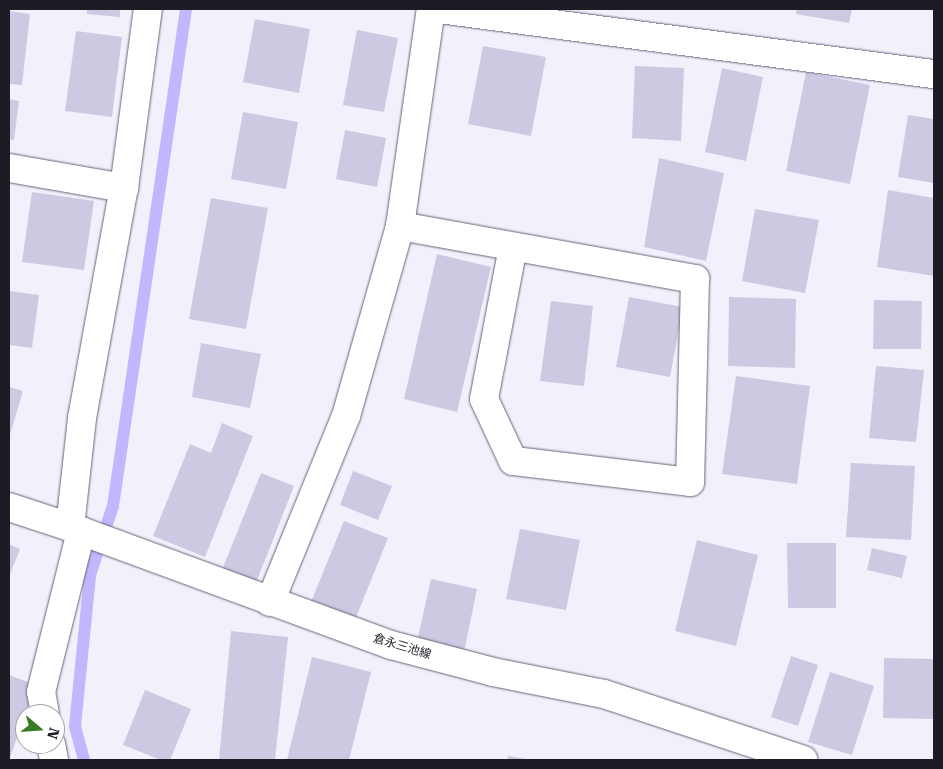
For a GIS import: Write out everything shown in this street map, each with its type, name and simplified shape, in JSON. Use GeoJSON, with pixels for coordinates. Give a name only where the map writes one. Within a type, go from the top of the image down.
{"type":"FeatureCollection","features":[{"type":"Feature","properties":{"kind":"street"},"geometry":{"type":"LineString","coordinates":[[43,704],[41,692],[76,529],[82,418],[124,188],[148,9]]}},
{"type":"Feature","properties":{"kind":"street"},"geometry":{"type":"LineString","coordinates":[[270,602],[346,416],[400,226],[431,9]]}},
{"type":"Feature","properties":{"kind":"street"},"geometry":{"type":"LineString","coordinates":[[439,9],[934,74]]}},
{"type":"Feature","properties":{"kind":"street"},"geometry":{"type":"LineString","coordinates":[[9,168],[124,188]]}},
{"type":"Feature","properties":{"kind":"street"},"geometry":{"type":"LineString","coordinates":[[400,226],[695,279],[690,482],[513,461],[484,399],[513,247]]}},
{"type":"Feature","properties":{"kind":"street","name":"倉永三池線"},"geometry":{"type":"LineString","coordinates":[[9,507],[76,529],[391,645],[494,672],[604,694],[803,760]]}},
{"type":"Feature","properties":{"kind":"building"},"geometry":{"type":"Polygon","coordinates":[[[87,9],[120,9],[120,17],[87,14],[87,9]]]}},
{"type":"Feature","properties":{"kind":"building"},"geometry":{"type":"Polygon","coordinates":[[[797,9],[852,9],[849,23],[796,14],[797,9]]]}},
{"type":"Feature","properties":{"kind":"building"},"geometry":{"type":"Polygon","coordinates":[[[9,11],[30,14],[22,85],[9,84],[9,11]]]}},
{"type":"Feature","properties":{"kind":"building"},"geometry":{"type":"Polygon","coordinates":[[[255,19],[310,29],[299,93],[243,82],[255,19]]]}},
{"type":"Feature","properties":{"kind":"building"},"geometry":{"type":"Polygon","coordinates":[[[357,30],[398,38],[384,112],[343,105],[357,30]]]}},
{"type":"Feature","properties":{"kind":"building"},"geometry":{"type":"Polygon","coordinates":[[[76,31],[122,37],[112,117],[65,111],[76,31]]]}},
{"type":"Feature","properties":{"kind":"building"},"geometry":{"type":"Polygon","coordinates":[[[483,46],[546,57],[531,136],[468,124],[483,46]]]}},
{"type":"Feature","properties":{"kind":"building"},"geometry":{"type":"Polygon","coordinates":[[[635,66],[684,68],[681,141],[632,138],[635,66]]]}},
{"type":"Feature","properties":{"kind":"building"},"geometry":{"type":"Polygon","coordinates":[[[722,68],[763,77],[746,161],[705,152],[722,68]]]}},
{"type":"Feature","properties":{"kind":"building"},"geometry":{"type":"Polygon","coordinates":[[[806,72],[870,85],[850,184],[786,171],[806,72]]]}},
{"type":"Feature","properties":{"kind":"building"},"geometry":{"type":"Polygon","coordinates":[[[9,99],[19,101],[14,140],[9,139],[9,99]]]}},
{"type":"Feature","properties":{"kind":"building"},"geometry":{"type":"Polygon","coordinates":[[[243,112],[298,122],[286,189],[231,179],[243,112]]]}},
{"type":"Feature","properties":{"kind":"building"},"geometry":{"type":"Polygon","coordinates":[[[908,115],[934,119],[934,183],[898,177],[908,115]]]}},
{"type":"Feature","properties":{"kind":"building"},"geometry":{"type":"Polygon","coordinates":[[[345,130],[386,138],[377,187],[336,179],[345,130]]]}},
{"type":"Feature","properties":{"kind":"building"},"geometry":{"type":"Polygon","coordinates":[[[659,158],[724,173],[706,261],[644,247],[659,158]]]}},
{"type":"Feature","properties":{"kind":"building"},"geometry":{"type":"Polygon","coordinates":[[[888,190],[934,198],[934,276],[877,267],[888,190]]]}},
{"type":"Feature","properties":{"kind":"building"},"geometry":{"type":"Polygon","coordinates":[[[32,192],[94,201],[84,270],[22,262],[32,192]]]}},
{"type":"Feature","properties":{"kind":"building"},"geometry":{"type":"Polygon","coordinates":[[[211,198],[268,208],[246,329],[189,319],[211,198]]]}},
{"type":"Feature","properties":{"kind":"building"},"geometry":{"type":"Polygon","coordinates":[[[755,209],[819,220],[805,293],[742,281],[755,209]]]}},
{"type":"Feature","properties":{"kind":"building"},"geometry":{"type":"Polygon","coordinates":[[[437,254],[491,267],[457,412],[404,399],[437,254]]]}},
{"type":"Feature","properties":{"kind":"building"},"geometry":{"type":"Polygon","coordinates":[[[9,291],[39,295],[32,348],[9,345],[9,291]]]}},
{"type":"Feature","properties":{"kind":"building"},"geometry":{"type":"Polygon","coordinates":[[[629,297],[683,307],[670,377],[616,367],[629,297]]]}},
{"type":"Feature","properties":{"kind":"building"},"geometry":{"type":"Polygon","coordinates":[[[729,297],[796,299],[795,368],[728,366],[729,297]]]}},
{"type":"Feature","properties":{"kind":"building"},"geometry":{"type":"Polygon","coordinates":[[[874,300],[922,301],[921,349],[873,349],[874,300]]]}},
{"type":"Feature","properties":{"kind":"building"},"geometry":{"type":"Polygon","coordinates":[[[551,301],[593,306],[584,386],[540,381],[551,301]]]}},
{"type":"Feature","properties":{"kind":"building"},"geometry":{"type":"Polygon","coordinates":[[[201,343],[261,354],[250,408],[192,397],[201,343]]]}},
{"type":"Feature","properties":{"kind":"building"},"geometry":{"type":"Polygon","coordinates":[[[876,366],[924,370],[916,442],[869,438],[876,366]]]}},
{"type":"Feature","properties":{"kind":"building"},"geometry":{"type":"Polygon","coordinates":[[[736,376],[810,386],[797,484],[722,474],[736,376]]]}},
{"type":"Feature","properties":{"kind":"building"},"geometry":{"type":"Polygon","coordinates":[[[9,387],[23,391],[9,438],[9,387]]]}},
{"type":"Feature","properties":{"kind":"building"},"geometry":{"type":"Polygon","coordinates":[[[222,423],[253,436],[205,557],[153,536],[190,444],[211,453],[222,423]]]}},
{"type":"Feature","properties":{"kind":"building"},"geometry":{"type":"Polygon","coordinates":[[[851,463],[915,466],[911,540],[846,537],[851,463]]]}},
{"type":"Feature","properties":{"kind":"building"},"geometry":{"type":"Polygon","coordinates":[[[353,471],[392,486],[378,520],[340,505],[353,471]]]}},
{"type":"Feature","properties":{"kind":"building"},"geometry":{"type":"Polygon","coordinates":[[[261,473],[294,486],[256,583],[222,570],[261,473]]]}},
{"type":"Feature","properties":{"kind":"building"},"geometry":{"type":"Polygon","coordinates":[[[344,521],[388,538],[355,620],[311,602],[344,521]]]}},
{"type":"Feature","properties":{"kind":"building"},"geometry":{"type":"Polygon","coordinates":[[[520,529],[580,540],[566,610],[506,599],[520,529]]]}},
{"type":"Feature","properties":{"kind":"building"},"geometry":{"type":"Polygon","coordinates":[[[697,540],[758,555],[736,646],[675,631],[697,540]]]}},
{"type":"Feature","properties":{"kind":"building"},"geometry":{"type":"Polygon","coordinates":[[[787,543],[836,543],[836,608],[788,608],[787,543]]]}},
{"type":"Feature","properties":{"kind":"building"},"geometry":{"type":"Polygon","coordinates":[[[9,544],[20,549],[9,577],[9,544]]]}},
{"type":"Feature","properties":{"kind":"building"},"geometry":{"type":"Polygon","coordinates":[[[872,548],[907,556],[902,578],[867,570],[872,548]]]}},
{"type":"Feature","properties":{"kind":"building"},"geometry":{"type":"Polygon","coordinates":[[[431,579],[477,589],[464,652],[417,642],[431,579]]]}},
{"type":"Feature","properties":{"kind":"building"},"geometry":{"type":"Polygon","coordinates":[[[231,631],[288,637],[275,760],[219,760],[231,631]]]}},
{"type":"Feature","properties":{"kind":"building"},"geometry":{"type":"Polygon","coordinates":[[[791,656],[818,665],[798,726],[771,717],[791,656]]]}},
{"type":"Feature","properties":{"kind":"building"},"geometry":{"type":"Polygon","coordinates":[[[312,657],[371,672],[349,760],[287,760],[312,657]]]}},
{"type":"Feature","properties":{"kind":"building"},"geometry":{"type":"Polygon","coordinates":[[[884,658],[934,659],[934,719],[883,718],[884,658]]]}},
{"type":"Feature","properties":{"kind":"building"},"geometry":{"type":"Polygon","coordinates":[[[830,672],[874,686],[852,755],[808,742],[830,672]]]}},
{"type":"Feature","properties":{"kind":"building"},"geometry":{"type":"Polygon","coordinates":[[[9,675],[36,685],[29,704],[15,704],[15,743],[9,760],[9,675]]]}},
{"type":"Feature","properties":{"kind":"building"},"geometry":{"type":"Polygon","coordinates":[[[145,690],[191,709],[170,760],[161,760],[123,745],[145,690]]]}},
{"type":"Feature","properties":{"kind":"building"},"geometry":{"type":"Polygon","coordinates":[[[508,756],[527,759],[507,760],[508,756]]]}},
{"type":"Feature","properties":{"kind":"waterway"},"geometry":{"type":"LineString","coordinates":[[84,760],[75,726],[90,575],[113,506],[186,9]]}}]}
